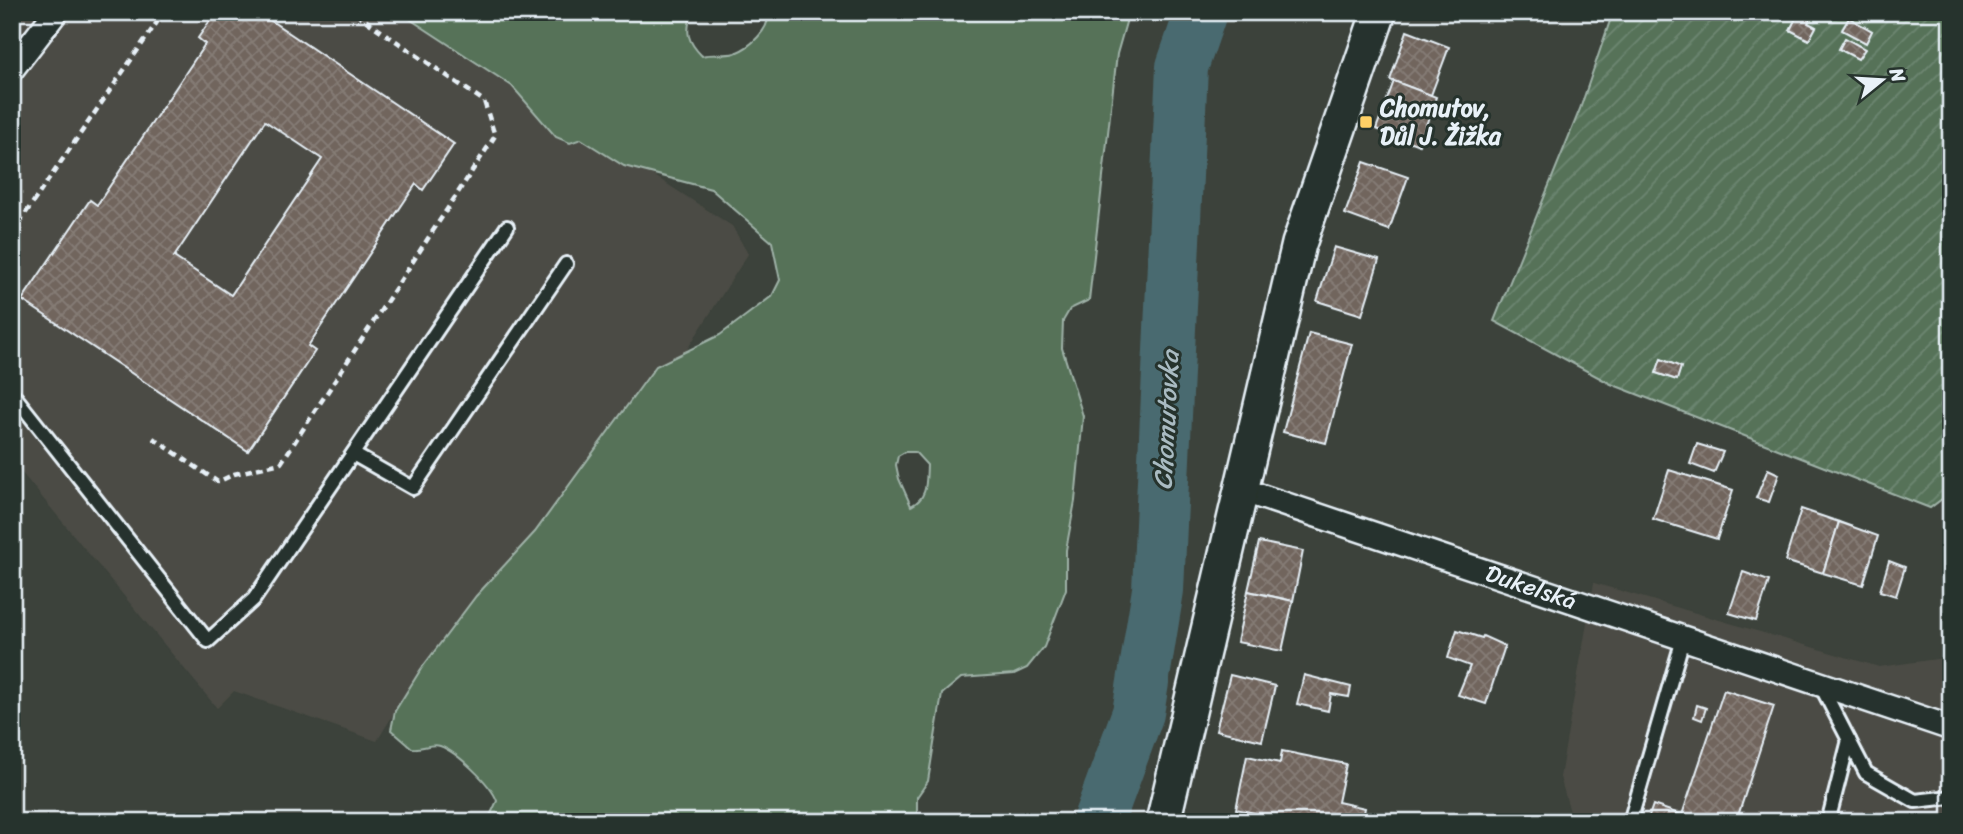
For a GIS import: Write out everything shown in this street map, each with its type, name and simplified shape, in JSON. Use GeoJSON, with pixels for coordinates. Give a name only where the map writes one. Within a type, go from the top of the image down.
{"type":"FeatureCollection","features":[{"type":"Feature","properties":{"kind":"street"},"geometry":{"type":"LineString","coordinates":[[12,69],[56,12]]}},
{"type":"Feature","properties":{"kind":"street"},"geometry":{"type":"LineString","coordinates":[[1163,822],[1299,244],[1379,12]]}},
{"type":"Feature","properties":{"kind":"street","name":"Dukelská"},"geometry":{"type":"LineString","coordinates":[[1240,489],[1951,728]]}},
{"type":"Feature","properties":{"kind":"lane"},"geometry":{"type":"LineString","coordinates":[[12,393],[208,641],[254,599],[507,227]]}},
{"type":"Feature","properties":{"kind":"lane"},"geometry":{"type":"LineString","coordinates":[[353,454],[413,488],[566,264]]}},
{"type":"Feature","properties":{"kind":"lane"},"geometry":{"type":"LineString","coordinates":[[1632,815],[1683,639]]}},
{"type":"Feature","properties":{"kind":"lane"},"geometry":{"type":"LineString","coordinates":[[1821,686],[1866,773],[1915,801],[1951,797]]}},
{"type":"Feature","properties":{"kind":"lane"},"geometry":{"type":"LineString","coordinates":[[1828,822],[1849,740]]}},
{"type":"Feature","properties":{"kind":"path"},"geometry":{"type":"LineString","coordinates":[[12,233],[164,12]]}},
{"type":"Feature","properties":{"kind":"path"},"geometry":{"type":"LineString","coordinates":[[153,438],[218,482],[234,474],[281,463],[495,136],[484,101],[353,12]]}},
{"type":"Feature","properties":{"kind":"shaded area"},"geometry":{"type":"Polygon","coordinates":[[[12,12],[398,12],[512,86],[556,137],[564,142],[575,143],[581,139],[624,166],[653,175],[732,226],[748,254],[686,351],[656,366],[535,532],[476,596],[421,669],[377,741],[234,691],[217,708],[12,461],[12,12]]]}},
{"type":"Feature","properties":{"kind":"shaded area"},"geometry":{"type":"Polygon","coordinates":[[[1594,583],[1879,667],[1951,657],[1951,822],[1573,822],[1560,777],[1594,583]]]}},
{"type":"Feature","properties":{"kind":"green space"},"geometry":{"type":"Polygon","coordinates":[[[399,12],[693,12],[689,36],[702,56],[731,54],[746,47],[763,31],[768,12],[1129,12],[1117,54],[1089,300],[1070,309],[1063,321],[1062,348],[1083,416],[1075,501],[1066,550],[1066,589],[1044,647],[1027,668],[1014,674],[961,678],[942,694],[928,781],[917,797],[917,822],[487,822],[497,801],[473,769],[440,746],[412,748],[391,730],[395,711],[421,669],[476,596],[535,532],[656,366],[720,335],[772,296],[780,280],[772,242],[711,189],[624,166],[581,139],[570,143],[556,137],[512,86],[399,12]],[[905,452],[898,456],[896,465],[911,506],[921,499],[925,489],[927,465],[915,452],[905,452]]]}},
{"type":"Feature","properties":{"kind":"green space"},"geometry":{"type":"Polygon","coordinates":[[[1613,12],[1799,12],[1790,30],[1809,40],[1816,27],[1808,23],[1810,17],[1801,12],[1951,12],[1951,492],[1930,508],[1611,384],[1494,321],[1580,109],[1613,12]],[[1849,18],[1842,29],[1866,43],[1872,31],[1849,18]],[[1845,38],[1839,49],[1858,59],[1864,49],[1845,38]],[[1661,359],[1656,373],[1676,380],[1681,367],[1661,359]]]}},
{"type":"Feature","properties":{"kind":"building"},"geometry":{"type":"Polygon","coordinates":[[[216,12],[258,12],[454,144],[423,190],[416,184],[308,346],[315,351],[248,451],[22,300],[90,200],[97,205],[205,44],[198,38],[216,12]],[[265,121],[174,257],[231,295],[322,159],[265,121]]]}},
{"type":"Feature","properties":{"kind":"building"},"geometry":{"type":"Polygon","coordinates":[[[1799,12],[1810,18],[1808,23],[1816,27],[1809,40],[1790,30],[1799,12]]]}},
{"type":"Feature","properties":{"kind":"building"},"geometry":{"type":"Polygon","coordinates":[[[1849,18],[1872,31],[1866,43],[1842,30],[1849,18]]]}},
{"type":"Feature","properties":{"kind":"building"},"geometry":{"type":"Polygon","coordinates":[[[1407,31],[1449,47],[1431,95],[1390,80],[1407,31]]]}},
{"type":"Feature","properties":{"kind":"building"},"geometry":{"type":"Polygon","coordinates":[[[1845,38],[1865,49],[1858,59],[1839,49],[1845,38]]]}},
{"type":"Feature","properties":{"kind":"building"},"geometry":{"type":"Polygon","coordinates":[[[1394,81],[1436,97],[1419,145],[1376,129],[1394,81]]]}},
{"type":"Feature","properties":{"kind":"building"},"geometry":{"type":"Polygon","coordinates":[[[1364,162],[1408,177],[1389,230],[1345,214],[1364,162]]]}},
{"type":"Feature","properties":{"kind":"building"},"geometry":{"type":"Polygon","coordinates":[[[1334,247],[1379,260],[1362,315],[1317,301],[1334,247]]]}},
{"type":"Feature","properties":{"kind":"building"},"geometry":{"type":"Polygon","coordinates":[[[1309,333],[1352,344],[1326,443],[1283,432],[1309,333]]]}},
{"type":"Feature","properties":{"kind":"building"},"geometry":{"type":"Polygon","coordinates":[[[1661,359],[1681,367],[1677,380],[1656,373],[1661,359]]]}},
{"type":"Feature","properties":{"kind":"building"},"geometry":{"type":"Polygon","coordinates":[[[1697,444],[1723,452],[1714,473],[1690,464],[1697,444]]]}},
{"type":"Feature","properties":{"kind":"building"},"geometry":{"type":"Polygon","coordinates":[[[1768,469],[1779,474],[1769,502],[1756,498],[1768,469]]]}},
{"type":"Feature","properties":{"kind":"building"},"geometry":{"type":"Polygon","coordinates":[[[1669,470],[1733,490],[1717,539],[1653,519],[1669,470]]]}},
{"type":"Feature","properties":{"kind":"building"},"geometry":{"type":"Polygon","coordinates":[[[1801,509],[1839,522],[1823,573],[1785,561],[1801,509]]]}},
{"type":"Feature","properties":{"kind":"building"},"geometry":{"type":"Polygon","coordinates":[[[1839,522],[1878,536],[1863,585],[1823,573],[1839,522]]]}},
{"type":"Feature","properties":{"kind":"building"},"geometry":{"type":"Polygon","coordinates":[[[1259,542],[1303,551],[1293,601],[1248,591],[1259,542]]]}},
{"type":"Feature","properties":{"kind":"building"},"geometry":{"type":"Polygon","coordinates":[[[1889,561],[1905,567],[1896,596],[1880,591],[1889,561]]]}},
{"type":"Feature","properties":{"kind":"building"},"geometry":{"type":"Polygon","coordinates":[[[1743,572],[1769,581],[1756,621],[1729,613],[1743,572]]]}},
{"type":"Feature","properties":{"kind":"building"},"geometry":{"type":"Polygon","coordinates":[[[1248,591],[1293,601],[1282,651],[1237,642],[1248,591]]]}},
{"type":"Feature","properties":{"kind":"building"},"geometry":{"type":"Polygon","coordinates":[[[1457,630],[1482,638],[1483,636],[1505,646],[1486,704],[1458,695],[1470,666],[1448,658],[1457,630]]]}},
{"type":"Feature","properties":{"kind":"building"},"geometry":{"type":"Polygon","coordinates":[[[1230,675],[1275,686],[1262,741],[1216,730],[1230,675]]]}},
{"type":"Feature","properties":{"kind":"building"},"geometry":{"type":"Polygon","coordinates":[[[1304,675],[1351,687],[1349,697],[1331,694],[1328,711],[1297,704],[1304,675]]]}},
{"type":"Feature","properties":{"kind":"building"},"geometry":{"type":"Polygon","coordinates":[[[1724,690],[1774,706],[1736,822],[1647,822],[1653,805],[1682,815],[1724,690]]]}},
{"type":"Feature","properties":{"kind":"building"},"geometry":{"type":"Polygon","coordinates":[[[1697,705],[1706,708],[1702,720],[1694,717],[1697,705]]]}},
{"type":"Feature","properties":{"kind":"building"},"geometry":{"type":"Polygon","coordinates":[[[1282,751],[1346,764],[1338,802],[1365,808],[1362,822],[1296,822],[1236,809],[1247,756],[1280,763],[1282,751]]]}},
{"type":"Feature","properties":{"kind":"waterway","name":"Chomutovka"},"geometry":{"type":"LineString","coordinates":[[1098,822],[1138,713],[1158,590],[1182,67],[1201,12]]}},
{"type":"Feature","properties":{"kind":"place","name":"Chomutov, Důl J. Žižka"},"geometry":{"type":"Point","coordinates":[1366,122]}}]}
